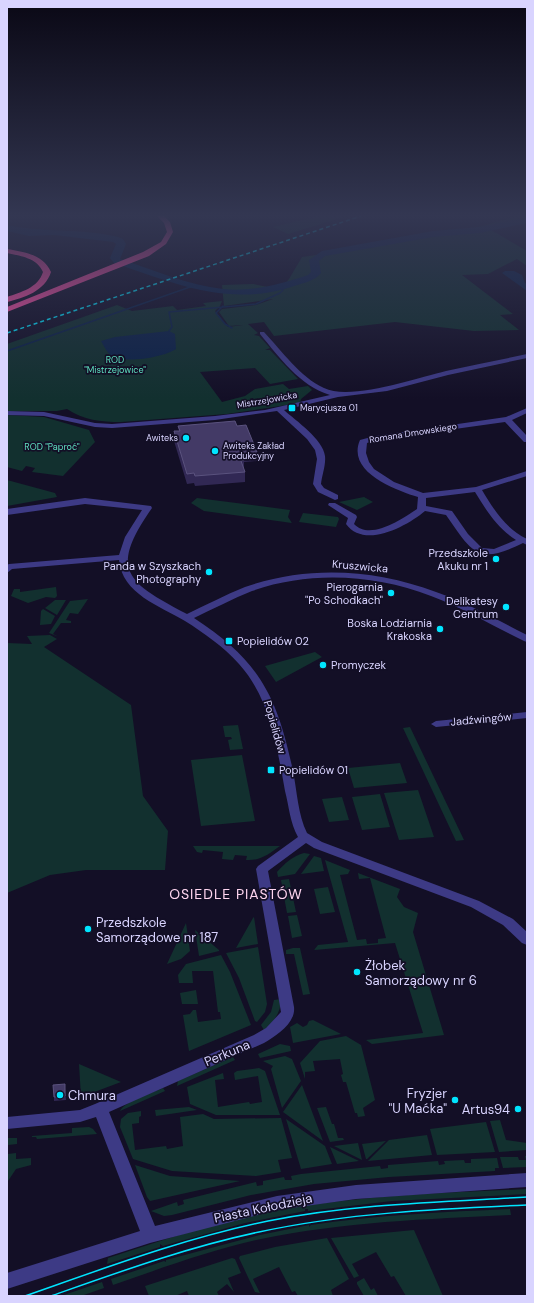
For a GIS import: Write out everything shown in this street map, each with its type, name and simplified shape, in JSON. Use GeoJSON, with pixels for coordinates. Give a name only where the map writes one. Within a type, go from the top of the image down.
{"type":"FeatureCollection","features":[{"type":"Feature","properties":{"kind":"highway"},"geometry":{"type":"LineString","coordinates":[[7,300],[41,283],[46,277]]}},
{"type":"Feature","properties":{"kind":"highway"},"geometry":{"type":"LineString","coordinates":[[7,310],[92,277]]}},
{"type":"Feature","properties":{"kind":"street"},"geometry":{"type":"LineString","coordinates":[[262,332],[279,352],[321,390],[338,395]]}},
{"type":"Feature","properties":{"kind":"street","name":"Mistrzejowicka"},"geometry":{"type":"LineString","coordinates":[[7,413],[44,414],[95,425],[118,426],[215,418],[279,409],[338,395],[387,389],[447,373],[527,356]]}},
{"type":"Feature","properties":{"kind":"street"},"geometry":{"type":"LineString","coordinates":[[319,400],[318,395],[321,390]]}},
{"type":"Feature","properties":{"kind":"street"},"geometry":{"type":"LineString","coordinates":[[279,409],[309,436],[318,448],[321,456],[317,484],[321,490],[353,517],[350,524],[356,531],[371,534],[382,531],[419,512],[422,508],[422,496],[477,489],[527,472]]}},
{"type":"Feature","properties":{"kind":"street","name":"Romana Dmowskiego"},"geometry":{"type":"LineString","coordinates":[[422,496],[390,483],[365,466],[361,456],[362,442],[375,438],[508,419],[527,410]]}},
{"type":"Feature","properties":{"kind":"street"},"geometry":{"type":"LineString","coordinates":[[508,419],[509,422],[527,440]]}},
{"type":"Feature","properties":{"kind":"street"},"geometry":{"type":"LineString","coordinates":[[477,489],[498,521],[509,532],[525,541]]}},
{"type":"Feature","properties":{"kind":"street"},"geometry":{"type":"LineString","coordinates":[[7,512],[86,501],[148,508],[125,546],[123,557],[9,567],[7,570]]}},
{"type":"Feature","properties":{"kind":"street"},"geometry":{"type":"LineString","coordinates":[[422,508],[450,513],[474,548],[481,552],[501,552],[525,541]]}},
{"type":"Feature","properties":{"kind":"street","name":"Popielidów"},"geometry":{"type":"LineString","coordinates":[[123,557],[126,570],[138,588],[159,603],[187,618],[221,642],[239,658],[252,674],[267,697],[271,706],[300,831],[305,838]]}},
{"type":"Feature","properties":{"kind":"street","name":"Kruszwicka"},"geometry":{"type":"LineString","coordinates":[[187,618],[242,592],[271,582],[307,576],[354,575],[390,580],[435,594],[527,640]]}},
{"type":"Feature","properties":{"kind":"street","name":"Jadźwingów"},"geometry":{"type":"LineString","coordinates":[[436,724],[527,715]]}},
{"type":"Feature","properties":{"kind":"street"},"geometry":{"type":"LineString","coordinates":[[305,838],[318,845],[475,904],[508,922],[527,940]]}},
{"type":"Feature","properties":{"kind":"street","name":"Perkuna"},"geometry":{"type":"LineString","coordinates":[[100,1109],[259,1039],[271,1032],[288,1014],[285,988],[262,869],[305,838]]}},
{"type":"Feature","properties":{"kind":"street"},"geometry":{"type":"LineString","coordinates":[[7,1123],[80,1116],[100,1109],[150,1235]]}},
{"type":"Feature","properties":{"kind":"street","name":"Piasta Kołodzieja"},"geometry":{"type":"LineString","coordinates":[[7,1281],[150,1235],[232,1213],[293,1200],[356,1192],[527,1180]]}},
{"type":"Feature","properties":{"kind":"green space","name":"ROD \"Mistrzejowice\""},"geometry":{"type":"Polygon","coordinates":[[[290,277],[464,277],[513,314],[500,315],[519,330],[474,331],[395,322],[274,336],[264,322],[248,324],[258,333],[254,335],[259,336],[270,348],[265,350],[270,350],[298,379],[270,384],[255,368],[200,372],[222,402],[245,396],[255,389],[283,384],[289,389],[308,386],[312,390],[301,399],[300,403],[227,414],[121,422],[92,420],[73,413],[67,409],[57,411],[7,411],[7,344],[117,305],[132,311],[173,306],[177,310],[206,306],[203,303],[222,301],[220,306],[215,311],[228,327],[243,325],[229,326],[219,312],[222,309],[256,305],[273,299],[224,306],[222,285],[253,284],[268,287],[283,286],[290,277]]]}},
{"type":"Feature","properties":{"kind":"green space","name":"ROD \"Paproć\""},"geometry":{"type":"Polygon","coordinates":[[[7,415],[44,417],[89,430],[95,442],[63,476],[32,472],[35,468],[26,466],[22,471],[7,467],[7,415]]]}},
{"type":"Feature","properties":{"kind":"green space"},"geometry":{"type":"Polygon","coordinates":[[[7,480],[55,493],[57,497],[7,506],[7,480]]]}},
{"type":"Feature","properties":{"kind":"green space"},"geometry":{"type":"Polygon","coordinates":[[[364,497],[373,502],[357,510],[339,502],[364,497]]]}},
{"type":"Feature","properties":{"kind":"green space"},"geometry":{"type":"Polygon","coordinates":[[[197,498],[290,510],[288,517],[292,523],[204,511],[191,503],[197,498]]]}},
{"type":"Feature","properties":{"kind":"green space"},"geometry":{"type":"Polygon","coordinates":[[[303,513],[338,517],[339,519],[336,527],[299,522],[303,513]]]}},
{"type":"Feature","properties":{"kind":"green space"},"geometry":{"type":"Polygon","coordinates":[[[56,587],[57,596],[55,598],[46,597],[28,603],[11,596],[14,589],[20,589],[20,592],[56,587]]]}},
{"type":"Feature","properties":{"kind":"green space"},"geometry":{"type":"Polygon","coordinates":[[[88,599],[78,614],[70,613],[66,620],[71,621],[71,623],[61,623],[53,634],[59,637],[49,633],[70,601],[88,599]]]}},
{"type":"Feature","properties":{"kind":"green space"},"geometry":{"type":"Polygon","coordinates":[[[55,600],[66,600],[57,615],[45,608],[55,600]]]}},
{"type":"Feature","properties":{"kind":"green space"},"geometry":{"type":"Polygon","coordinates":[[[43,609],[55,616],[51,624],[40,625],[41,611],[43,609]]]}},
{"type":"Feature","properties":{"kind":"green space"},"geometry":{"type":"Polygon","coordinates":[[[50,635],[57,639],[44,647],[131,705],[143,796],[168,831],[165,870],[86,870],[50,875],[7,893],[7,643],[32,644],[27,636],[50,635]]]}},
{"type":"Feature","properties":{"kind":"green space"},"geometry":{"type":"Polygon","coordinates":[[[315,652],[322,657],[276,682],[265,666],[315,652]]]}},
{"type":"Feature","properties":{"kind":"green space"},"geometry":{"type":"Polygon","coordinates":[[[238,725],[243,749],[230,750],[228,740],[232,739],[231,737],[225,737],[223,726],[238,725]]]}},
{"type":"Feature","properties":{"kind":"green space"},"geometry":{"type":"Polygon","coordinates":[[[410,727],[464,840],[456,841],[403,728],[410,727]]]}},
{"type":"Feature","properties":{"kind":"green space"},"geometry":{"type":"Polygon","coordinates":[[[242,755],[255,821],[201,826],[191,760],[242,755]]]}},
{"type":"Feature","properties":{"kind":"green space"},"geometry":{"type":"Polygon","coordinates":[[[400,763],[407,783],[354,788],[348,768],[400,763]]]}},
{"type":"Feature","properties":{"kind":"green space"},"geometry":{"type":"Polygon","coordinates":[[[418,790],[434,837],[399,840],[384,793],[418,790]]]}},
{"type":"Feature","properties":{"kind":"green space"},"geometry":{"type":"Polygon","coordinates":[[[380,794],[390,827],[362,830],[352,797],[380,794]]]}},
{"type":"Feature","properties":{"kind":"green space"},"geometry":{"type":"Polygon","coordinates":[[[342,797],[349,820],[329,822],[322,799],[342,797]]]}},
{"type":"Feature","properties":{"kind":"green space"},"geometry":{"type":"Polygon","coordinates":[[[193,846],[280,846],[272,852],[256,859],[246,860],[247,856],[235,855],[233,860],[222,859],[223,852],[203,850],[202,853],[197,852],[193,846]]]}},
{"type":"Feature","properties":{"kind":"green space"},"geometry":{"type":"Polygon","coordinates":[[[304,853],[310,854],[295,874],[278,877],[277,872],[283,866],[293,858],[304,853]]]}},
{"type":"Feature","properties":{"kind":"green space"},"geometry":{"type":"Polygon","coordinates":[[[314,856],[321,858],[324,871],[301,874],[314,856]]]}},
{"type":"Feature","properties":{"kind":"green space"},"geometry":{"type":"Polygon","coordinates":[[[325,860],[350,870],[348,874],[340,875],[357,940],[366,939],[367,944],[378,943],[378,939],[386,938],[370,878],[359,879],[358,873],[400,889],[397,897],[404,907],[418,913],[413,932],[444,1035],[372,1044],[366,1040],[423,1033],[395,943],[314,950],[318,945],[348,942],[325,860]]]}},
{"type":"Feature","properties":{"kind":"green space"},"geometry":{"type":"Polygon","coordinates":[[[289,879],[296,912],[287,913],[281,880],[289,879]]]}},
{"type":"Feature","properties":{"kind":"green space"},"geometry":{"type":"Polygon","coordinates":[[[328,887],[335,912],[320,914],[314,889],[328,887]]]}},
{"type":"Feature","properties":{"kind":"green space"},"geometry":{"type":"Polygon","coordinates":[[[297,915],[302,936],[292,938],[288,916],[297,915]]]}},
{"type":"Feature","properties":{"kind":"green space"},"geometry":{"type":"Polygon","coordinates":[[[254,917],[258,944],[236,948],[253,918],[254,917]]]}},
{"type":"Feature","properties":{"kind":"green space"},"geometry":{"type":"Polygon","coordinates":[[[186,923],[190,951],[181,959],[167,964],[186,923]]]}},
{"type":"Feature","properties":{"kind":"green space"},"geometry":{"type":"Polygon","coordinates":[[[195,930],[219,950],[219,951],[199,956],[195,930]]]}},
{"type":"Feature","properties":{"kind":"green space"},"geometry":{"type":"Polygon","coordinates":[[[258,947],[267,1004],[265,1012],[257,1022],[255,1021],[239,978],[226,953],[258,947]]]}},
{"type":"Feature","properties":{"kind":"green space"},"geometry":{"type":"Polygon","coordinates":[[[300,948],[310,994],[303,995],[294,954],[286,954],[286,950],[300,948]]]}},
{"type":"Feature","properties":{"kind":"green space"},"geometry":{"type":"Polygon","coordinates":[[[221,955],[230,972],[251,1025],[189,1051],[183,1015],[190,1014],[193,1010],[196,1010],[198,1022],[221,1019],[220,1012],[218,1012],[213,971],[192,971],[193,983],[179,983],[178,975],[186,964],[221,955]]]}},
{"type":"Feature","properties":{"kind":"green space"},"geometry":{"type":"Polygon","coordinates":[[[196,990],[198,1004],[182,1004],[180,993],[196,990]]]}},
{"type":"Feature","properties":{"kind":"green space"},"geometry":{"type":"Polygon","coordinates":[[[281,999],[280,1008],[276,1016],[271,1024],[264,1030],[261,1025],[271,1012],[274,1000],[281,999]]]}},
{"type":"Feature","properties":{"kind":"green space"},"geometry":{"type":"Polygon","coordinates":[[[313,1020],[341,1034],[293,1043],[290,1027],[297,1023],[303,1027],[307,1025],[309,1021],[313,1020]]]}},
{"type":"Feature","properties":{"kind":"green space"},"geometry":{"type":"Polygon","coordinates":[[[346,1036],[361,1045],[375,1100],[363,1108],[365,1116],[358,1117],[357,1113],[355,1113],[346,1082],[343,1082],[341,1075],[343,1074],[340,1059],[313,1061],[315,1071],[305,1072],[305,1079],[300,1063],[320,1041],[346,1036]]]}},
{"type":"Feature","properties":{"kind":"green space"},"geometry":{"type":"Polygon","coordinates":[[[280,1044],[290,1046],[291,1051],[260,1058],[258,1054],[280,1044]]]}},
{"type":"Feature","properties":{"kind":"green space"},"geometry":{"type":"Polygon","coordinates":[[[285,1056],[292,1059],[301,1081],[282,1108],[271,1069],[273,1066],[263,1061],[285,1056]]]}},
{"type":"Feature","properties":{"kind":"green space"},"geometry":{"type":"Polygon","coordinates":[[[233,1057],[235,1060],[177,1086],[178,1081],[233,1057]]]}},
{"type":"Feature","properties":{"kind":"green space"},"geometry":{"type":"Polygon","coordinates":[[[79,1064],[121,1082],[81,1097],[79,1064]]]}},
{"type":"Feature","properties":{"kind":"green space"},"geometry":{"type":"Polygon","coordinates":[[[259,1068],[265,1071],[280,1115],[216,1115],[190,1104],[187,1087],[223,1073],[224,1079],[215,1080],[218,1107],[249,1102],[250,1104],[262,1102],[258,1076],[235,1080],[234,1073],[237,1071],[259,1068]]]}},
{"type":"Feature","properties":{"kind":"green space"},"geometry":{"type":"Polygon","coordinates":[[[302,1085],[323,1141],[283,1112],[302,1085]]]}},
{"type":"Feature","properties":{"kind":"green space"},"geometry":{"type":"Polygon","coordinates":[[[163,1088],[165,1091],[120,1111],[127,1104],[163,1088]]]}},
{"type":"Feature","properties":{"kind":"green space"},"geometry":{"type":"Polygon","coordinates":[[[189,1107],[197,1110],[156,1116],[155,1110],[189,1107]]]}},
{"type":"Feature","properties":{"kind":"green space"},"geometry":{"type":"Polygon","coordinates":[[[326,1107],[332,1124],[334,1124],[338,1138],[343,1138],[344,1140],[330,1142],[317,1108],[326,1107]]]}},
{"type":"Feature","properties":{"kind":"green space"},"geometry":{"type":"Polygon","coordinates":[[[141,1111],[139,1123],[132,1124],[135,1150],[166,1146],[167,1149],[183,1146],[180,1117],[203,1114],[214,1119],[281,1118],[292,1158],[278,1160],[281,1172],[256,1176],[172,1171],[133,1159],[120,1127],[121,1119],[128,1113],[141,1111]]]}},
{"type":"Feature","properties":{"kind":"green space"},"geometry":{"type":"Polygon","coordinates":[[[286,1119],[325,1146],[332,1164],[301,1169],[286,1119]]]}},
{"type":"Feature","properties":{"kind":"green space"},"geometry":{"type":"Polygon","coordinates":[[[500,1120],[506,1140],[527,1143],[527,1150],[499,1152],[490,1121],[500,1120]]]}},
{"type":"Feature","properties":{"kind":"green space"},"geometry":{"type":"Polygon","coordinates":[[[486,1122],[495,1152],[437,1155],[430,1129],[486,1122]]]}},
{"type":"Feature","properties":{"kind":"green space"},"geometry":{"type":"Polygon","coordinates":[[[89,1127],[97,1134],[37,1139],[36,1137],[32,1137],[72,1133],[72,1128],[89,1127]]]}},
{"type":"Feature","properties":{"kind":"green space"},"geometry":{"type":"Polygon","coordinates":[[[427,1135],[432,1155],[368,1161],[389,1140],[427,1135]]]}},
{"type":"Feature","properties":{"kind":"green space"},"geometry":{"type":"Polygon","coordinates":[[[7,1138],[17,1138],[17,1144],[8,1145],[8,1154],[16,1153],[16,1159],[31,1158],[31,1165],[16,1169],[8,1181],[7,1138]]]}},
{"type":"Feature","properties":{"kind":"green space"},"geometry":{"type":"Polygon","coordinates":[[[386,1141],[367,1159],[366,1159],[362,1144],[386,1141]]]}},
{"type":"Feature","properties":{"kind":"green space"},"geometry":{"type":"Polygon","coordinates":[[[358,1143],[362,1160],[334,1146],[358,1143]]]}},
{"type":"Feature","properties":{"kind":"green space"},"geometry":{"type":"Polygon","coordinates":[[[330,1147],[359,1161],[337,1164],[330,1147]]]}},
{"type":"Feature","properties":{"kind":"green space"},"geometry":{"type":"Polygon","coordinates":[[[525,1156],[527,1156],[527,1167],[503,1168],[500,1157],[518,1157],[519,1160],[526,1160],[525,1156]]]}},
{"type":"Feature","properties":{"kind":"green space"},"geometry":{"type":"Polygon","coordinates":[[[497,1158],[499,1168],[495,1168],[495,1171],[389,1177],[314,1184],[251,1195],[172,1215],[164,1216],[151,1211],[177,1202],[178,1206],[184,1204],[183,1200],[256,1182],[257,1186],[263,1185],[263,1181],[284,1177],[285,1180],[292,1180],[291,1176],[301,1174],[380,1166],[381,1169],[388,1168],[388,1165],[438,1161],[439,1165],[445,1164],[444,1161],[464,1160],[465,1163],[471,1163],[471,1159],[497,1158]]]}},
{"type":"Feature","properties":{"kind":"green space"},"geometry":{"type":"Polygon","coordinates":[[[135,1165],[170,1176],[240,1181],[150,1201],[147,1197],[135,1165]]]}},
{"type":"Feature","properties":{"kind":"green space"},"geometry":{"type":"Polygon","coordinates":[[[527,1189],[527,1194],[392,1201],[308,1211],[308,1209],[305,1209],[305,1211],[245,1223],[163,1246],[160,1244],[160,1247],[107,1264],[108,1258],[176,1236],[269,1212],[380,1197],[527,1189]]]}},
{"type":"Feature","properties":{"kind":"green space"},"geometry":{"type":"Polygon","coordinates":[[[510,1209],[511,1215],[386,1222],[292,1233],[224,1248],[113,1285],[111,1279],[164,1261],[166,1262],[166,1260],[260,1235],[309,1225],[309,1227],[311,1225],[385,1216],[510,1209]]]}},
{"type":"Feature","properties":{"kind":"green space"},"geometry":{"type":"Polygon","coordinates":[[[414,1230],[443,1296],[406,1296],[394,1276],[391,1277],[376,1252],[352,1264],[359,1276],[354,1278],[331,1238],[414,1230]]]}},
{"type":"Feature","properties":{"kind":"green space"},"geometry":{"type":"Polygon","coordinates":[[[327,1238],[349,1279],[331,1290],[333,1296],[298,1296],[295,1291],[292,1292],[279,1267],[253,1279],[260,1293],[255,1292],[239,1258],[240,1256],[275,1247],[327,1238]]]}},
{"type":"Feature","properties":{"kind":"green space"},"geometry":{"type":"Polygon","coordinates":[[[232,1258],[235,1259],[241,1273],[228,1278],[234,1292],[227,1284],[217,1292],[219,1296],[189,1296],[187,1291],[175,1296],[149,1296],[145,1286],[232,1258]]]}},
{"type":"Feature","properties":{"kind":"green space"},"geometry":{"type":"Polygon","coordinates":[[[364,1278],[371,1290],[374,1288],[378,1296],[364,1296],[357,1282],[364,1278]]]}},
{"type":"Feature","properties":{"kind":"green space"},"geometry":{"type":"Polygon","coordinates":[[[102,1282],[104,1288],[81,1296],[61,1296],[102,1282]]]}},
{"type":"Feature","properties":{"kind":"water"},"geometry":{"type":"Polygon","coordinates":[[[507,277],[523,277],[527,284],[527,291],[507,277]]]}},
{"type":"Feature","properties":{"kind":"water"},"geometry":{"type":"Polygon","coordinates":[[[169,331],[175,334],[176,349],[154,357],[135,359],[118,358],[110,355],[101,341],[115,337],[169,331]]]}},
{"type":"Feature","properties":{"kind":"building","name":"Awiteks Zakład Produkcyjny"},"geometry":{"type":"Polygon","coordinates":[[[235,421],[237,426],[246,425],[257,452],[241,453],[244,460],[241,461],[245,472],[195,476],[194,473],[187,474],[174,431],[180,431],[178,426],[235,421]]]}},
{"type":"Feature","properties":{"kind":"building","name":"Chmura"},"geometry":{"type":"Polygon","coordinates":[[[65,1084],[65,1096],[54,1097],[53,1085],[65,1084]]]}},
{"type":"Feature","properties":{"kind":"waterway"},"geometry":{"type":"LineString","coordinates":[[164,277],[195,287],[225,292],[254,291],[282,287],[311,277]]}},
{"type":"Feature","properties":{"kind":"waterway"},"geometry":{"type":"LineString","coordinates":[[7,351],[193,286]]}},
{"type":"Feature","properties":{"kind":"waterway"},"geometry":{"type":"LineString","coordinates":[[222,307],[256,304],[280,293],[283,290],[282,287]]}},
{"type":"Feature","properties":{"kind":"waterway"},"geometry":{"type":"LineString","coordinates":[[169,331],[172,327],[169,312],[222,307]]}},
{"type":"Feature","properties":{"kind":"waterway"},"geometry":{"type":"LineString","coordinates":[[222,307],[216,313],[225,324],[232,328]]}},
{"type":"Feature","properties":{"kind":"tram line"},"geometry":{"type":"LineString","coordinates":[[25,1296],[115,1264],[176,1245],[268,1221],[300,1215],[365,1207],[527,1197]]}},
{"type":"Feature","properties":{"kind":"tram line"},"geometry":{"type":"LineString","coordinates":[[51,1296],[128,1269],[206,1245],[259,1232],[325,1220],[359,1216],[460,1208],[527,1205]]}},
{"type":"Feature","properties":{"kind":"railway"},"geometry":{"type":"LineString","coordinates":[[7,333],[177,277]]}},
{"type":"Feature","properties":{"kind":"place","name":"Marycjusza 01"},"geometry":{"type":"Point","coordinates":[292,408]}},
{"type":"Feature","properties":{"kind":"place","name":"Awiteks"},"geometry":{"type":"Point","coordinates":[186,438]}},
{"type":"Feature","properties":{"kind":"place","name":"Awiteks Zakład Produkcyjny"},"geometry":{"type":"Point","coordinates":[215,451]}},
{"type":"Feature","properties":{"kind":"place","name":"Przedszkole Akuku nr 1"},"geometry":{"type":"Point","coordinates":[496,559]}},
{"type":"Feature","properties":{"kind":"place","name":"Panda w Szyszkach Photography"},"geometry":{"type":"Point","coordinates":[209,572]}},
{"type":"Feature","properties":{"kind":"place","name":"Pierogarnia \"Po Schodkach\""},"geometry":{"type":"Point","coordinates":[391,593]}},
{"type":"Feature","properties":{"kind":"place","name":"Delikatesy Centrum"},"geometry":{"type":"Point","coordinates":[506,607]}},
{"type":"Feature","properties":{"kind":"place","name":"Boska Lodziarnia Krakoska"},"geometry":{"type":"Point","coordinates":[440,629]}},
{"type":"Feature","properties":{"kind":"place","name":"Popielidów 02"},"geometry":{"type":"Point","coordinates":[229,641]}},
{"type":"Feature","properties":{"kind":"place","name":"Promyczek"},"geometry":{"type":"Point","coordinates":[323,665]}},
{"type":"Feature","properties":{"kind":"place","name":"Popielidów 01"},"geometry":{"type":"Point","coordinates":[271,770]}},
{"type":"Feature","properties":{"kind":"place","name":"Przedszkole Samorządowe nr 187"},"geometry":{"type":"Point","coordinates":[88,929]}},
{"type":"Feature","properties":{"kind":"place","name":"Żłobek Samorządowy nr 6"},"geometry":{"type":"Point","coordinates":[357,972]}},
{"type":"Feature","properties":{"kind":"place","name":"Chmura"},"geometry":{"type":"Point","coordinates":[60,1095]}},
{"type":"Feature","properties":{"kind":"place","name":"Fryzjer \"U Maćka\""},"geometry":{"type":"Point","coordinates":[455,1100]}},
{"type":"Feature","properties":{"kind":"place","name":"Artus94"},"geometry":{"type":"Point","coordinates":[518,1109]}},
{"type":"Feature","properties":{"kind":"district","name":"OSIEDLE PIASTÓW"},"geometry":{"type":"Point","coordinates":[236,894]}}]}
